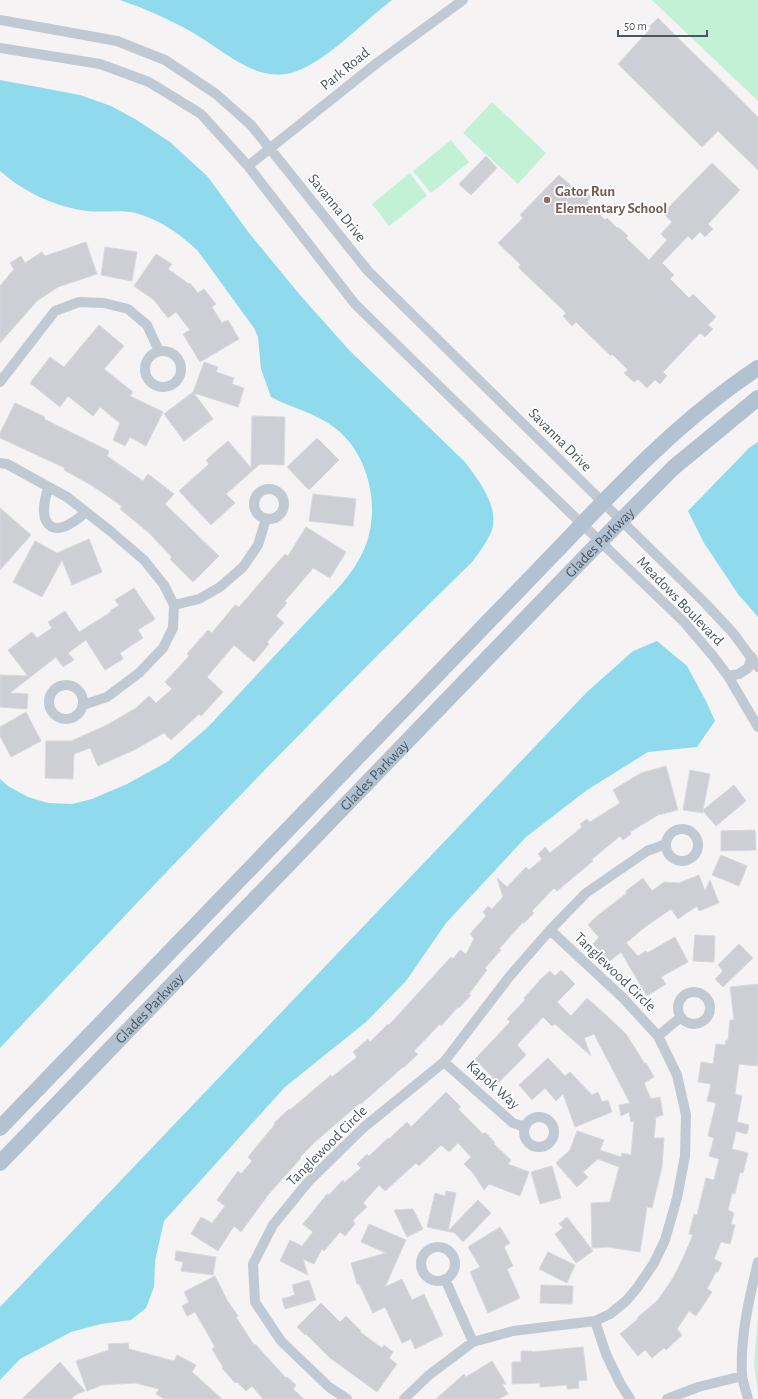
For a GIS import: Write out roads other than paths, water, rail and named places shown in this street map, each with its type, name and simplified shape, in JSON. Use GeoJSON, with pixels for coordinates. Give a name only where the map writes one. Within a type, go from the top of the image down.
{"type":"FeatureCollection","features":[{"type":"Feature","properties":{"kind":"main road","name":"Glades Parkway"},"geometry":{"type":"LineString","coordinates":[[0,1128],[602,502],[701,410],[758,368]]}},
{"type":"Feature","properties":{"kind":"main road","name":"Glades Parkway"},"geometry":{"type":"LineString","coordinates":[[0,1163],[621,520],[673,468],[758,398]]}},
{"type":"Feature","properties":{"kind":"street","name":"Park Road"},"geometry":{"type":"LineString","coordinates":[[248,166],[377,63],[463,0]]}},
{"type":"Feature","properties":{"kind":"street","name":"Savanna Drive"},"geometry":{"type":"LineString","coordinates":[[0,20],[117,41],[165,60],[216,94],[251,124],[368,271],[602,502]]}},
{"type":"Feature","properties":{"kind":"street"},"geometry":{"type":"LineString","coordinates":[[0,48],[100,64],[149,82],[201,114],[248,166],[355,304],[582,524]]}},
{"type":"Feature","properties":{"kind":"street"},"geometry":{"type":"LineString","coordinates":[[0,382],[55,311],[79,302],[104,303],[128,310],[147,325],[160,351]]}},
{"type":"Feature","properties":{"kind":"street"},"geometry":{"type":"LineString","coordinates":[[0,462],[7,464],[67,497],[109,530],[144,560],[164,585],[174,605],[173,628],[163,648],[139,673],[107,697],[83,705]]}},
{"type":"Feature","properties":{"kind":"street"},"geometry":{"type":"LineString","coordinates":[[48,487],[44,507],[45,517],[48,523],[55,527],[63,527],[72,524],[86,512]]}},
{"type":"Feature","properties":{"kind":"street","name":"Meadows Boulevard"},"geometry":{"type":"LineString","coordinates":[[602,502],[733,632],[758,667]]}},
{"type":"Feature","properties":{"kind":"street"},"geometry":{"type":"LineString","coordinates":[[174,605],[199,599],[220,587],[244,567],[258,545],[266,519]]}},
{"type":"Feature","properties":{"kind":"street","name":"Meadows Boulevard"},"geometry":{"type":"LineString","coordinates":[[582,524],[684,622],[728,676],[758,727]]}},
{"type":"Feature","properties":{"kind":"street"},"geometry":{"type":"LineString","coordinates":[[728,676],[739,674],[748,668],[752,657]]}},
{"type":"Feature","properties":{"kind":"street","name":"Tanglewood Circle"},"geometry":{"type":"LineString","coordinates":[[347,1399],[329,1387],[281,1341],[255,1302],[253,1264],[273,1225],[308,1182],[363,1128],[444,1062],[509,977],[550,930],[586,893],[647,852],[666,844]]}},
{"type":"Feature","properties":{"kind":"street","name":"Tanglewood Circle"},"geometry":{"type":"LineString","coordinates":[[404,1399],[429,1375],[473,1342],[513,1331],[595,1321],[610,1314],[626,1301],[654,1263],[665,1240],[677,1198],[686,1156],[686,1115],[677,1075],[658,1036],[622,998],[550,930]]}},
{"type":"Feature","properties":{"kind":"street"},"geometry":{"type":"LineString","coordinates":[[658,1036],[681,1017]]}},
{"type":"Feature","properties":{"kind":"street","name":"Kapok Way"},"geometry":{"type":"LineString","coordinates":[[444,1062],[513,1123],[525,1127]]}},
{"type":"Feature","properties":{"kind":"street"},"geometry":{"type":"LineString","coordinates":[[748,1399],[742,1376],[743,1347],[747,1308],[758,1262]]}},
{"type":"Feature","properties":{"kind":"street"},"geometry":{"type":"LineString","coordinates":[[444,1279],[473,1342]]}},
{"type":"Feature","properties":{"kind":"street"},"geometry":{"type":"LineString","coordinates":[[595,1321],[606,1354],[620,1383],[630,1399]]}},
{"type":"Feature","properties":{"kind":"street"},"geometry":{"type":"LineString","coordinates":[[667,1399],[698,1387],[742,1376]]}},
{"type":"Feature","properties":{"kind":"water"},"geometry":{"type":"Polygon","coordinates":[[[120,0],[392,0],[341,43],[319,59],[308,66],[291,73],[276,74],[260,72],[246,66],[190,31],[147,10],[120,0]]]}},
{"type":"Feature","properties":{"kind":"water"},"geometry":{"type":"Polygon","coordinates":[[[0,80],[80,95],[111,106],[135,119],[170,142],[208,177],[249,233],[300,295],[349,350],[465,462],[487,495],[493,513],[493,523],[491,532],[473,561],[234,802],[0,1048],[0,779],[8,786],[28,797],[48,803],[72,804],[92,799],[127,784],[167,762],[207,728],[340,586],[354,568],[365,547],[370,531],[372,499],[369,482],[364,467],[347,439],[335,428],[320,418],[271,397],[261,369],[258,337],[254,328],[198,251],[185,239],[156,220],[139,214],[120,211],[87,211],[52,202],[19,186],[0,171],[0,80]]]}},
{"type":"Feature","properties":{"kind":"water"},"geometry":{"type":"Polygon","coordinates":[[[758,442],[758,617],[738,594],[704,543],[688,511],[750,447],[758,442]]]}},
{"type":"Feature","properties":{"kind":"water"},"geometry":{"type":"Polygon","coordinates":[[[657,641],[687,666],[715,721],[697,747],[648,752],[587,790],[526,837],[446,923],[406,981],[366,1022],[285,1087],[164,1221],[155,1261],[154,1287],[146,1308],[131,1320],[101,1324],[71,1332],[20,1359],[0,1380],[0,1307],[587,692],[633,651],[657,641]]]}},
{"type":"Feature","properties":{"kind":"place","name":"Gator Run Elementary School"},"geometry":{"type":"Point","coordinates":[547,200]}}]}
